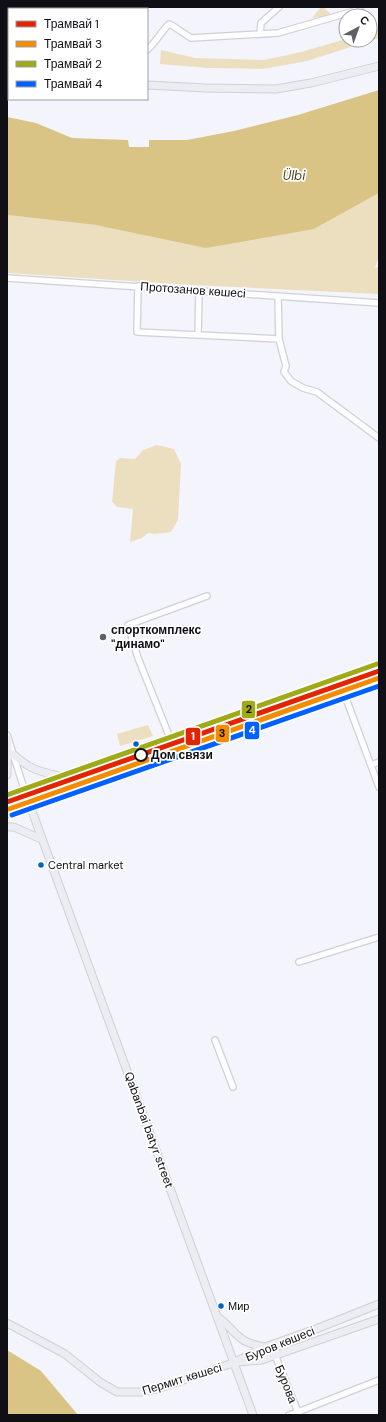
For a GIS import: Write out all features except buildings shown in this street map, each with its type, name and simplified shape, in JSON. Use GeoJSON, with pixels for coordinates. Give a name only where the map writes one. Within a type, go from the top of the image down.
{"type":"FeatureCollection","features":[{"type":"Feature","properties":{"kind":"main road"},"geometry":{"type":"LineString","coordinates":[[148,86],[276,89],[311,83],[379,66]]}},
{"type":"Feature","properties":{"kind":"main road"},"geometry":{"type":"LineString","coordinates":[[28,799],[32,788],[379,666]]}},
{"type":"Feature","properties":{"kind":"main road"},"geometry":{"type":"LineString","coordinates":[[11,812],[28,799],[379,674]]}},
{"type":"Feature","properties":{"kind":"main road"},"geometry":{"type":"LineString","coordinates":[[286,698],[289,707]]}},
{"type":"Feature","properties":{"kind":"main road"},"geometry":{"type":"LineString","coordinates":[[7,775],[8,737]]}},
{"type":"Feature","properties":{"kind":"main road"},"geometry":{"type":"LineString","coordinates":[[13,754],[28,767],[63,777]]}},
{"type":"Feature","properties":{"kind":"main road","name":"Qabanbai batyr street"},"geometry":{"type":"LineString","coordinates":[[28,799],[42,842],[63,893],[253,1415]]}},
{"type":"Feature","properties":{"kind":"main road"},"geometry":{"type":"LineString","coordinates":[[7,827],[18,828],[42,842]]}},
{"type":"Feature","properties":{"kind":"main road","name":"Буров көшесі"},"geometry":{"type":"LineString","coordinates":[[234,1363],[265,1347],[379,1304]]}},
{"type":"Feature","properties":{"kind":"main road"},"geometry":{"type":"LineString","coordinates":[[216,1315],[241,1340],[265,1347]]}},
{"type":"Feature","properties":{"kind":"main road","name":"Буров көшесі"},"geometry":{"type":"LineString","coordinates":[[234,1363],[262,1360],[379,1319]]}},
{"type":"Feature","properties":{"kind":"main road","name":"Пермит көшесі"},"geometry":{"type":"LineString","coordinates":[[7,1323],[65,1354],[100,1382],[117,1392],[141,1392],[160,1388],[234,1363]]}},
{"type":"Feature","properties":{"kind":"street"},"geometry":{"type":"LineString","coordinates":[[260,34],[261,23],[279,7]]}},
{"type":"Feature","properties":{"kind":"street"},"geometry":{"type":"LineString","coordinates":[[148,49],[169,24],[191,38],[278,33],[358,10],[360,7]]}},
{"type":"Feature","properties":{"kind":"street","name":"Протозанов көшесі"},"geometry":{"type":"LineString","coordinates":[[7,278],[379,303]]}},
{"type":"Feature","properties":{"kind":"street"},"geometry":{"type":"LineString","coordinates":[[138,286],[137,332],[279,339]]}},
{"type":"Feature","properties":{"kind":"street"},"geometry":{"type":"LineString","coordinates":[[198,335],[199,291]]}},
{"type":"Feature","properties":{"kind":"street"},"geometry":{"type":"LineString","coordinates":[[278,296],[279,339],[286,366],[284,372],[291,381],[303,388],[317,392],[379,438]]}},
{"type":"Feature","properties":{"kind":"street"},"geometry":{"type":"LineString","coordinates":[[174,748],[138,658],[128,625],[206,596]]}},
{"type":"Feature","properties":{"kind":"street"},"geometry":{"type":"LineString","coordinates":[[339,679],[379,787]]}},
{"type":"Feature","properties":{"kind":"street"},"geometry":{"type":"LineString","coordinates":[[8,737],[28,799]]}},
{"type":"Feature","properties":{"kind":"street"},"geometry":{"type":"LineString","coordinates":[[371,765],[379,762]]}},
{"type":"Feature","properties":{"kind":"street"},"geometry":{"type":"LineString","coordinates":[[299,962],[379,937]]}},
{"type":"Feature","properties":{"kind":"street"},"geometry":{"type":"LineString","coordinates":[[215,1040],[233,1087]]}},
{"type":"Feature","properties":{"kind":"street","name":"Бурова"},"geometry":{"type":"LineString","coordinates":[[275,1355],[298,1413]]}},
{"type":"Feature","properties":{"kind":"street","name":"Бурова"},"geometry":{"type":"LineString","coordinates":[[289,1415],[298,1413],[379,1380]]}},
{"type":"Feature","properties":{"kind":"shaded area"},"geometry":{"type":"Polygon","coordinates":[[[321,7],[330,13],[327,16],[312,18],[321,7]]]}},
{"type":"Feature","properties":{"kind":"shaded area"},"geometry":{"type":"Polygon","coordinates":[[[379,27],[378,38],[378,28],[379,27]]]}},
{"type":"Feature","properties":{"kind":"shaded area"},"geometry":{"type":"Polygon","coordinates":[[[338,41],[338,48],[348,48],[307,61],[263,69],[208,68],[160,64],[161,50],[195,58],[264,60],[301,52],[338,41]]]}},
{"type":"Feature","properties":{"kind":"shaded area"},"geometry":{"type":"Polygon","coordinates":[[[379,193],[379,256],[375,268],[379,267],[378,294],[192,285],[7,273],[7,215],[96,225],[314,229],[379,193]]]}},
{"type":"Feature","properties":{"kind":"shaded area"},"geometry":{"type":"Polygon","coordinates":[[[157,445],[174,449],[181,464],[178,520],[171,532],[155,534],[148,533],[142,538],[130,542],[133,509],[117,507],[112,502],[116,461],[120,458],[135,459],[143,450],[157,445]]]}},
{"type":"Feature","properties":{"kind":"shaded area"},"geometry":{"type":"Polygon","coordinates":[[[148,725],[153,736],[120,746],[117,734],[148,725]]]}},
{"type":"Feature","properties":{"kind":"water","name":"Ülbi"},"geometry":{"type":"Polygon","coordinates":[[[379,90],[379,193],[314,229],[206,248],[96,225],[7,215],[7,117],[36,123],[72,138],[128,140],[129,147],[149,147],[149,140],[187,140],[234,131],[298,115],[379,90]]]}},
{"type":"Feature","properties":{"kind":"water"},"geometry":{"type":"Polygon","coordinates":[[[7,1350],[41,1371],[78,1415],[7,1415],[7,1350]]]}},
{"type":"Feature","properties":{"kind":"tram line","name":"2"},"geometry":{"type":"LineString","coordinates":[[7,795],[377,664]]}},
{"type":"Feature","properties":{"kind":"tram line","name":"1"},"geometry":{"type":"LineString","coordinates":[[7,802],[379,671]]}},
{"type":"Feature","properties":{"kind":"tram line","name":"3"},"geometry":{"type":"LineString","coordinates":[[9,809],[379,678]]}},
{"type":"Feature","properties":{"kind":"tram line","name":"4"},"geometry":{"type":"LineString","coordinates":[[12,815],[379,686]]}},
{"type":"Feature","properties":{"kind":"place","name":"спорткомплекс \"динамо\""},"geometry":{"type":"Point","coordinates":[103,637]}},
{"type":"Feature","properties":{"kind":"place","name":"Дом связи"},"geometry":{"type":"Point","coordinates":[141,755]}},
{"type":"Feature","properties":{"kind":"place","name":"Central market"},"geometry":{"type":"Point","coordinates":[41,865]}},
{"type":"Feature","properties":{"kind":"place","name":"Мир"},"geometry":{"type":"Point","coordinates":[221,1306]}}]}
